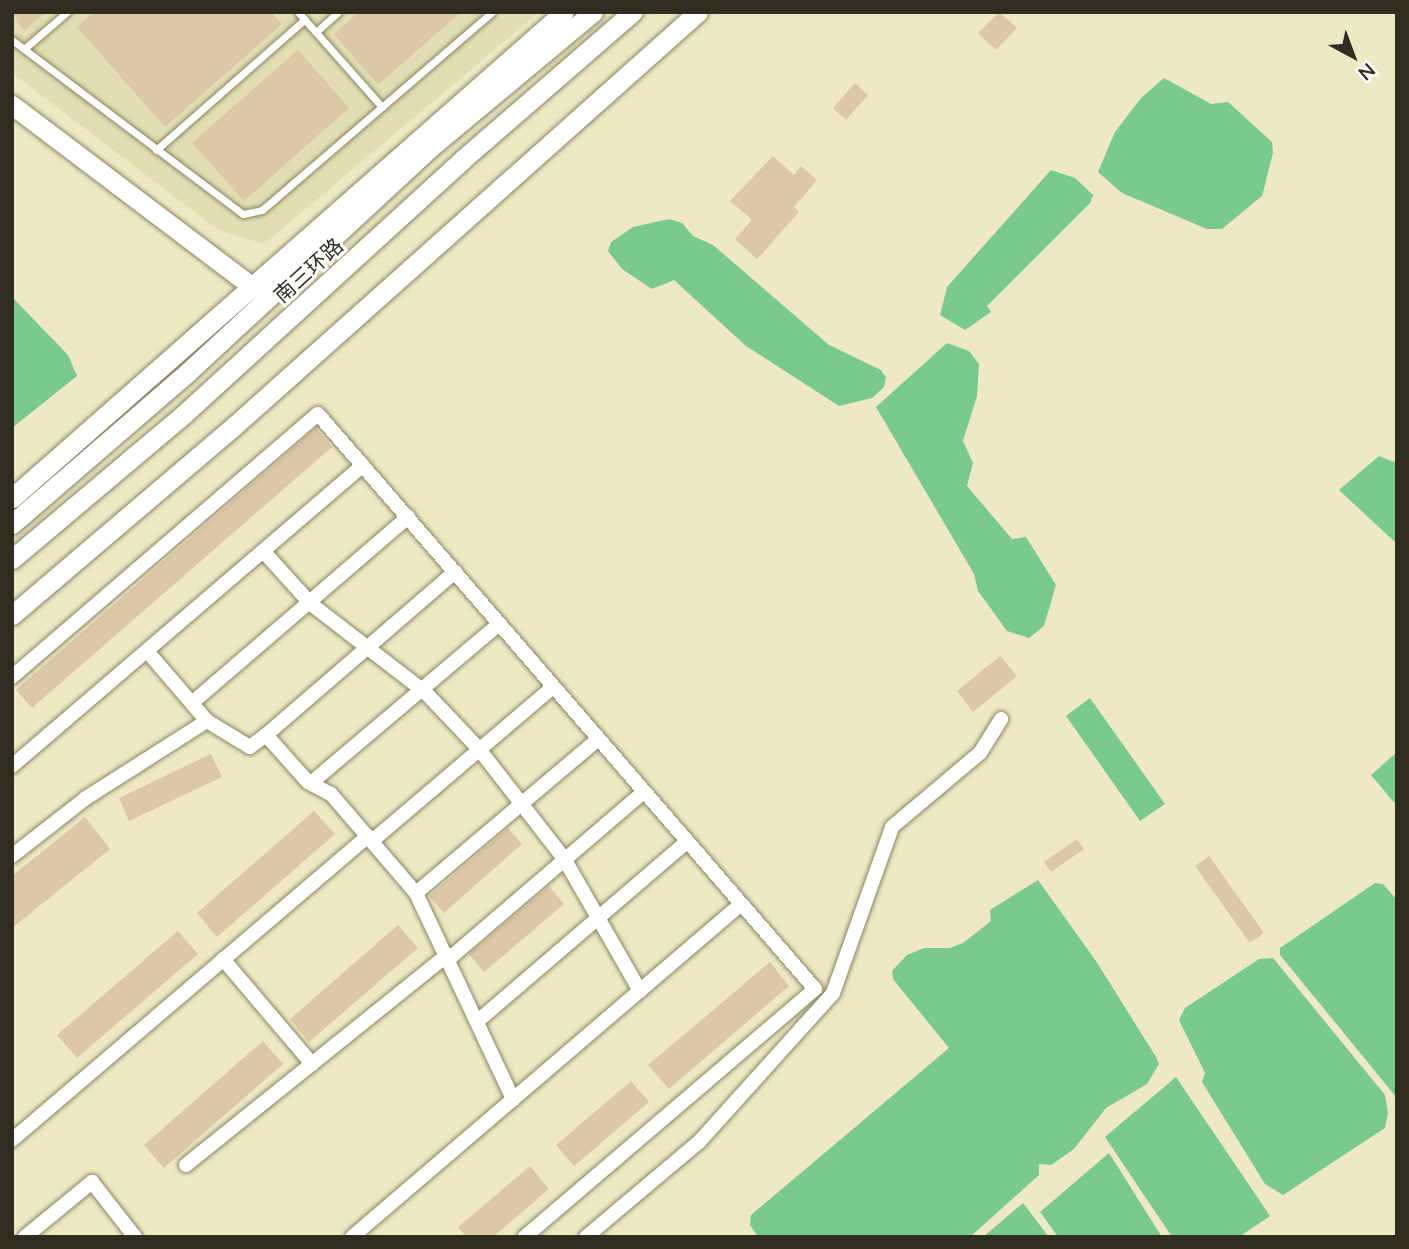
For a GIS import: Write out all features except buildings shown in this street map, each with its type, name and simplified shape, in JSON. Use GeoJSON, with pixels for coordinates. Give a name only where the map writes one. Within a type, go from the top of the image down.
{"type":"FeatureCollection","features":[{"type":"Feature","properties":{"kind":"street"},"geometry":{"type":"LineString","coordinates":[[12,498],[254,288],[370,179],[564,12]]}},
{"type":"Feature","properties":{"kind":"street","name":"南三环路"},"geometry":{"type":"LineString","coordinates":[[12,524],[188,372],[431,147],[593,12]]}},
{"type":"Feature","properties":{"kind":"street","name":"南三环路"},"geometry":{"type":"LineString","coordinates":[[12,559],[184,414],[463,159],[633,12]]}},
{"type":"Feature","properties":{"kind":"street"},"geometry":{"type":"LineString","coordinates":[[12,615],[234,426],[698,12]]}},
{"type":"Feature","properties":{"kind":"street"},"geometry":{"type":"LineString","coordinates":[[12,105],[254,288]]}},
{"type":"Feature","properties":{"kind":"street"},"geometry":{"type":"LineString","coordinates":[[12,677],[318,414],[814,989],[525,1237]]}},
{"type":"Feature","properties":{"kind":"street"},"geometry":{"type":"LineString","coordinates":[[12,766],[363,465]]}},
{"type":"Feature","properties":{"kind":"street"},"geometry":{"type":"LineString","coordinates":[[193,702],[311,604],[408,517]]}},
{"type":"Feature","properties":{"kind":"street"},"geometry":{"type":"LineString","coordinates":[[264,552],[311,604],[369,646],[421,690],[479,749],[523,802],[565,860],[600,916],[639,991]]}},
{"type":"Feature","properties":{"kind":"street"},"geometry":{"type":"LineString","coordinates":[[148,651],[207,721],[250,747],[455,572]]}},
{"type":"Feature","properties":{"kind":"street"},"geometry":{"type":"LineString","coordinates":[[311,783],[499,624]]}},
{"type":"Feature","properties":{"kind":"street"},"geometry":{"type":"LineString","coordinates":[[12,1140],[223,959],[553,687]]}},
{"type":"Feature","properties":{"kind":"street"},"geometry":{"type":"LineString","coordinates":[[586,1237],[699,1142],[833,993],[892,827],[980,753],[1001,719]]}},
{"type":"Feature","properties":{"kind":"street"},"geometry":{"type":"LineString","coordinates":[[12,856],[86,798],[207,721]]}},
{"type":"Feature","properties":{"kind":"street"},"geometry":{"type":"LineString","coordinates":[[266,735],[311,783],[331,794],[416,893],[480,1020],[513,1099]]}},
{"type":"Feature","properties":{"kind":"street"},"geometry":{"type":"LineString","coordinates":[[416,893],[598,738]]}},
{"type":"Feature","properties":{"kind":"street"},"geometry":{"type":"LineString","coordinates":[[186,1165],[449,956],[644,792]]}},
{"type":"Feature","properties":{"kind":"street"},"geometry":{"type":"LineString","coordinates":[[480,1020],[687,842]]}},
{"type":"Feature","properties":{"kind":"street"},"geometry":{"type":"LineString","coordinates":[[352,1237],[741,904]]}},
{"type":"Feature","properties":{"kind":"street"},"geometry":{"type":"LineString","coordinates":[[223,959],[312,1064]]}},
{"type":"Feature","properties":{"kind":"street"},"geometry":{"type":"LineString","coordinates":[[25,1237],[92,1182],[135,1237]]}},
{"type":"Feature","properties":{"kind":"lane"},"geometry":{"type":"LineString","coordinates":[[24,49],[66,12]]}},
{"type":"Feature","properties":{"kind":"lane"},"geometry":{"type":"LineString","coordinates":[[299,12],[382,107]]}},
{"type":"Feature","properties":{"kind":"lane"},"geometry":{"type":"LineString","coordinates":[[316,32],[338,12]]}},
{"type":"Feature","properties":{"kind":"lane"},"geometry":{"type":"LineString","coordinates":[[12,40],[232,209],[252,214],[492,12]]}},
{"type":"Feature","properties":{"kind":"lane"},"geometry":{"type":"LineString","coordinates":[[156,150],[305,19]]}},
{"type":"Feature","properties":{"kind":"shaded area"},"geometry":{"type":"Polygon","coordinates":[[[12,12],[537,14],[264,244],[218,230],[12,73],[12,12]]]}},
{"type":"Feature","properties":{"kind":"shaded area"},"geometry":{"type":"Polygon","coordinates":[[[1164,78],[1211,104],[1228,102],[1272,142],[1273,153],[1262,196],[1222,229],[1207,229],[1122,193],[1098,172],[1115,132],[1141,98],[1164,78]]]}},
{"type":"Feature","properties":{"kind":"shaded area"},"geometry":{"type":"Polygon","coordinates":[[[1051,170],[1075,178],[1093,195],[1090,203],[987,306],[991,312],[965,330],[940,315],[947,287],[1051,170]]]}},
{"type":"Feature","properties":{"kind":"shaded area"},"geometry":{"type":"Polygon","coordinates":[[[669,219],[682,223],[693,236],[713,245],[829,345],[881,370],[886,377],[884,387],[872,398],[839,406],[746,346],[674,280],[652,289],[622,269],[608,251],[611,242],[633,227],[669,219]]]}},
{"type":"Feature","properties":{"kind":"shaded area"},"geometry":{"type":"Polygon","coordinates":[[[12,297],[68,355],[77,376],[12,428],[12,297]]]}},
{"type":"Feature","properties":{"kind":"shaded area"},"geometry":{"type":"Polygon","coordinates":[[[947,343],[969,351],[979,364],[977,396],[963,441],[973,463],[967,486],[1012,539],[1026,537],[1056,585],[1044,626],[1029,638],[1007,631],[978,591],[974,574],[876,407],[947,343]]]}},
{"type":"Feature","properties":{"kind":"shaded area"},"geometry":{"type":"Polygon","coordinates":[[[1379,456],[1397,463],[1397,544],[1339,490],[1379,456]]]}},
{"type":"Feature","properties":{"kind":"shaded area"},"geometry":{"type":"Polygon","coordinates":[[[1090,698],[1165,804],[1140,821],[1066,716],[1090,698]]]}},
{"type":"Feature","properties":{"kind":"shaded area"},"geometry":{"type":"Polygon","coordinates":[[[1397,752],[1397,806],[1371,775],[1397,752]]]}},
{"type":"Feature","properties":{"kind":"shaded area"},"geometry":{"type":"Polygon","coordinates":[[[1038,880],[1096,961],[1156,1057],[1159,1064],[1147,1084],[1106,1108],[1074,1149],[1051,1165],[1039,1164],[1039,1175],[970,1237],[758,1237],[750,1225],[751,1215],[949,1048],[893,979],[892,971],[907,955],[924,948],[950,948],[963,943],[991,921],[990,910],[1038,880]]]}},
{"type":"Feature","properties":{"kind":"shaded area"},"geometry":{"type":"Polygon","coordinates":[[[1375,883],[1383,884],[1397,900],[1397,1098],[1280,955],[1280,948],[1375,883]]]}},
{"type":"Feature","properties":{"kind":"shaded area"},"geometry":{"type":"Polygon","coordinates":[[[1273,958],[1385,1095],[1388,1113],[1385,1128],[1283,1195],[1265,1184],[1202,1082],[1205,1073],[1179,1020],[1185,1008],[1259,959],[1273,958]]]}},
{"type":"Feature","properties":{"kind":"shaded area"},"geometry":{"type":"Polygon","coordinates":[[[1176,1077],[1270,1216],[1239,1237],[1172,1237],[1105,1137],[1176,1077]]]}},
{"type":"Feature","properties":{"kind":"shaded area"},"geometry":{"type":"Polygon","coordinates":[[[1109,1153],[1162,1237],[1058,1237],[1040,1212],[1109,1153]]]}},
{"type":"Feature","properties":{"kind":"shaded area"},"geometry":{"type":"Polygon","coordinates":[[[1023,1203],[1049,1237],[983,1237],[1023,1203]]]}}]}
